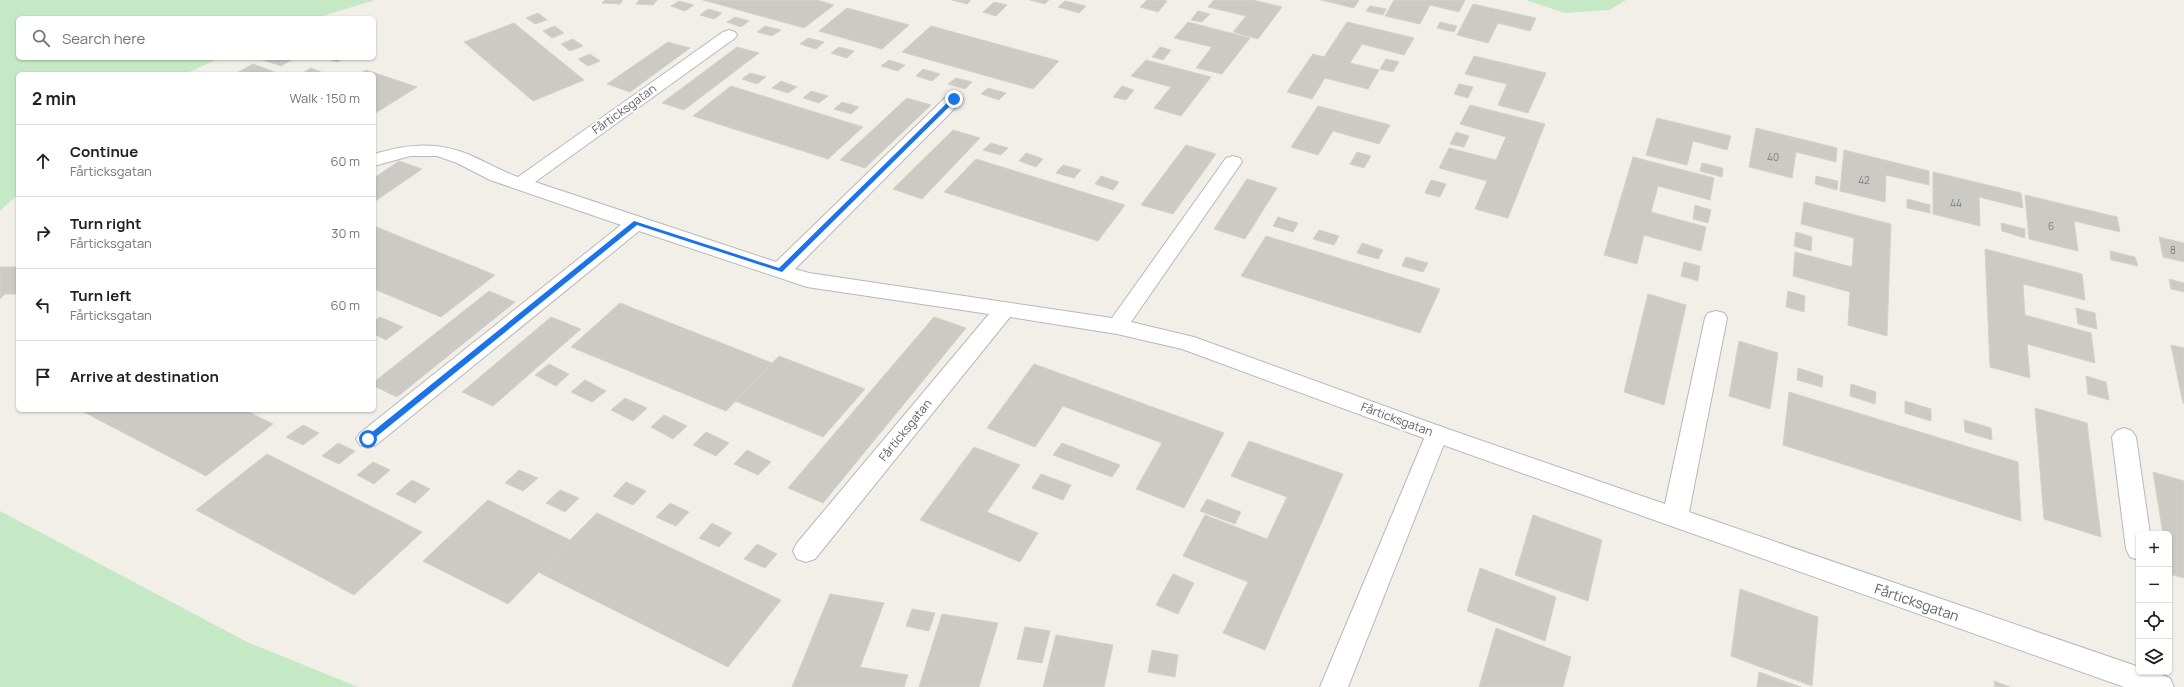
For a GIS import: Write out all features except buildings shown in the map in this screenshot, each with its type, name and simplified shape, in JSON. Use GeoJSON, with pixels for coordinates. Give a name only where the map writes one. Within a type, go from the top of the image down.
{"type":"FeatureCollection","features":[{"type":"Feature","properties":{"kind":"street","name":"Fårticksgatan"},"geometry":{"type":"LineString","coordinates":[[520,184],[729,35]]}},
{"type":"Feature","properties":{"kind":"street"},"geometry":{"type":"LineString","coordinates":[[780,271],[954,99]]}},
{"type":"Feature","properties":{"kind":"street","name":"Fårticksgatan"},"geometry":{"type":"LineString","coordinates":[[376,159],[395,153],[426,148],[453,154],[497,176],[807,280],[1117,326],[1186,342],[1437,434],[2158,683]]}},
{"type":"Feature","properties":{"kind":"street"},"geometry":{"type":"LineString","coordinates":[[1117,326],[1233,162]]}},
{"type":"Feature","properties":{"kind":"street"},"geometry":{"type":"LineString","coordinates":[[368,439],[636,223]]}},
{"type":"Feature","properties":{"kind":"street","name":"Fårticksgatan"},"geometry":{"type":"LineString","coordinates":[[806,551],[1005,309]]}},
{"type":"Feature","properties":{"kind":"street"},"geometry":{"type":"LineString","coordinates":[[1676,517],[1716,318]]}},
{"type":"Feature","properties":{"kind":"street"},"geometry":{"type":"LineString","coordinates":[[2124,437],[2137,531]]}},
{"type":"Feature","properties":{"kind":"lane"},"geometry":{"type":"LineString","coordinates":[[1334,687],[1437,434]]}},
{"type":"Feature","properties":{"kind":"green space"},"geometry":{"type":"Polygon","coordinates":[[[0,0],[375,0],[323,16],[16,16],[16,60],[216,60],[189,72],[16,72],[16,196],[0,211],[0,0]]]}},
{"type":"Feature","properties":{"kind":"green space"},"geometry":{"type":"Polygon","coordinates":[[[1526,0],[1626,0],[1609,10],[1565,13],[1526,0]]]}},
{"type":"Feature","properties":{"kind":"green space"},"geometry":{"type":"Polygon","coordinates":[[[0,511],[247,642],[358,687],[0,687],[0,511]]]}},
{"type":"Feature","properties":{"kind":"route"},"geometry":{"type":"LineString","coordinates":[[368,439],[636,223],[780,271],[954,99]]}}]}
